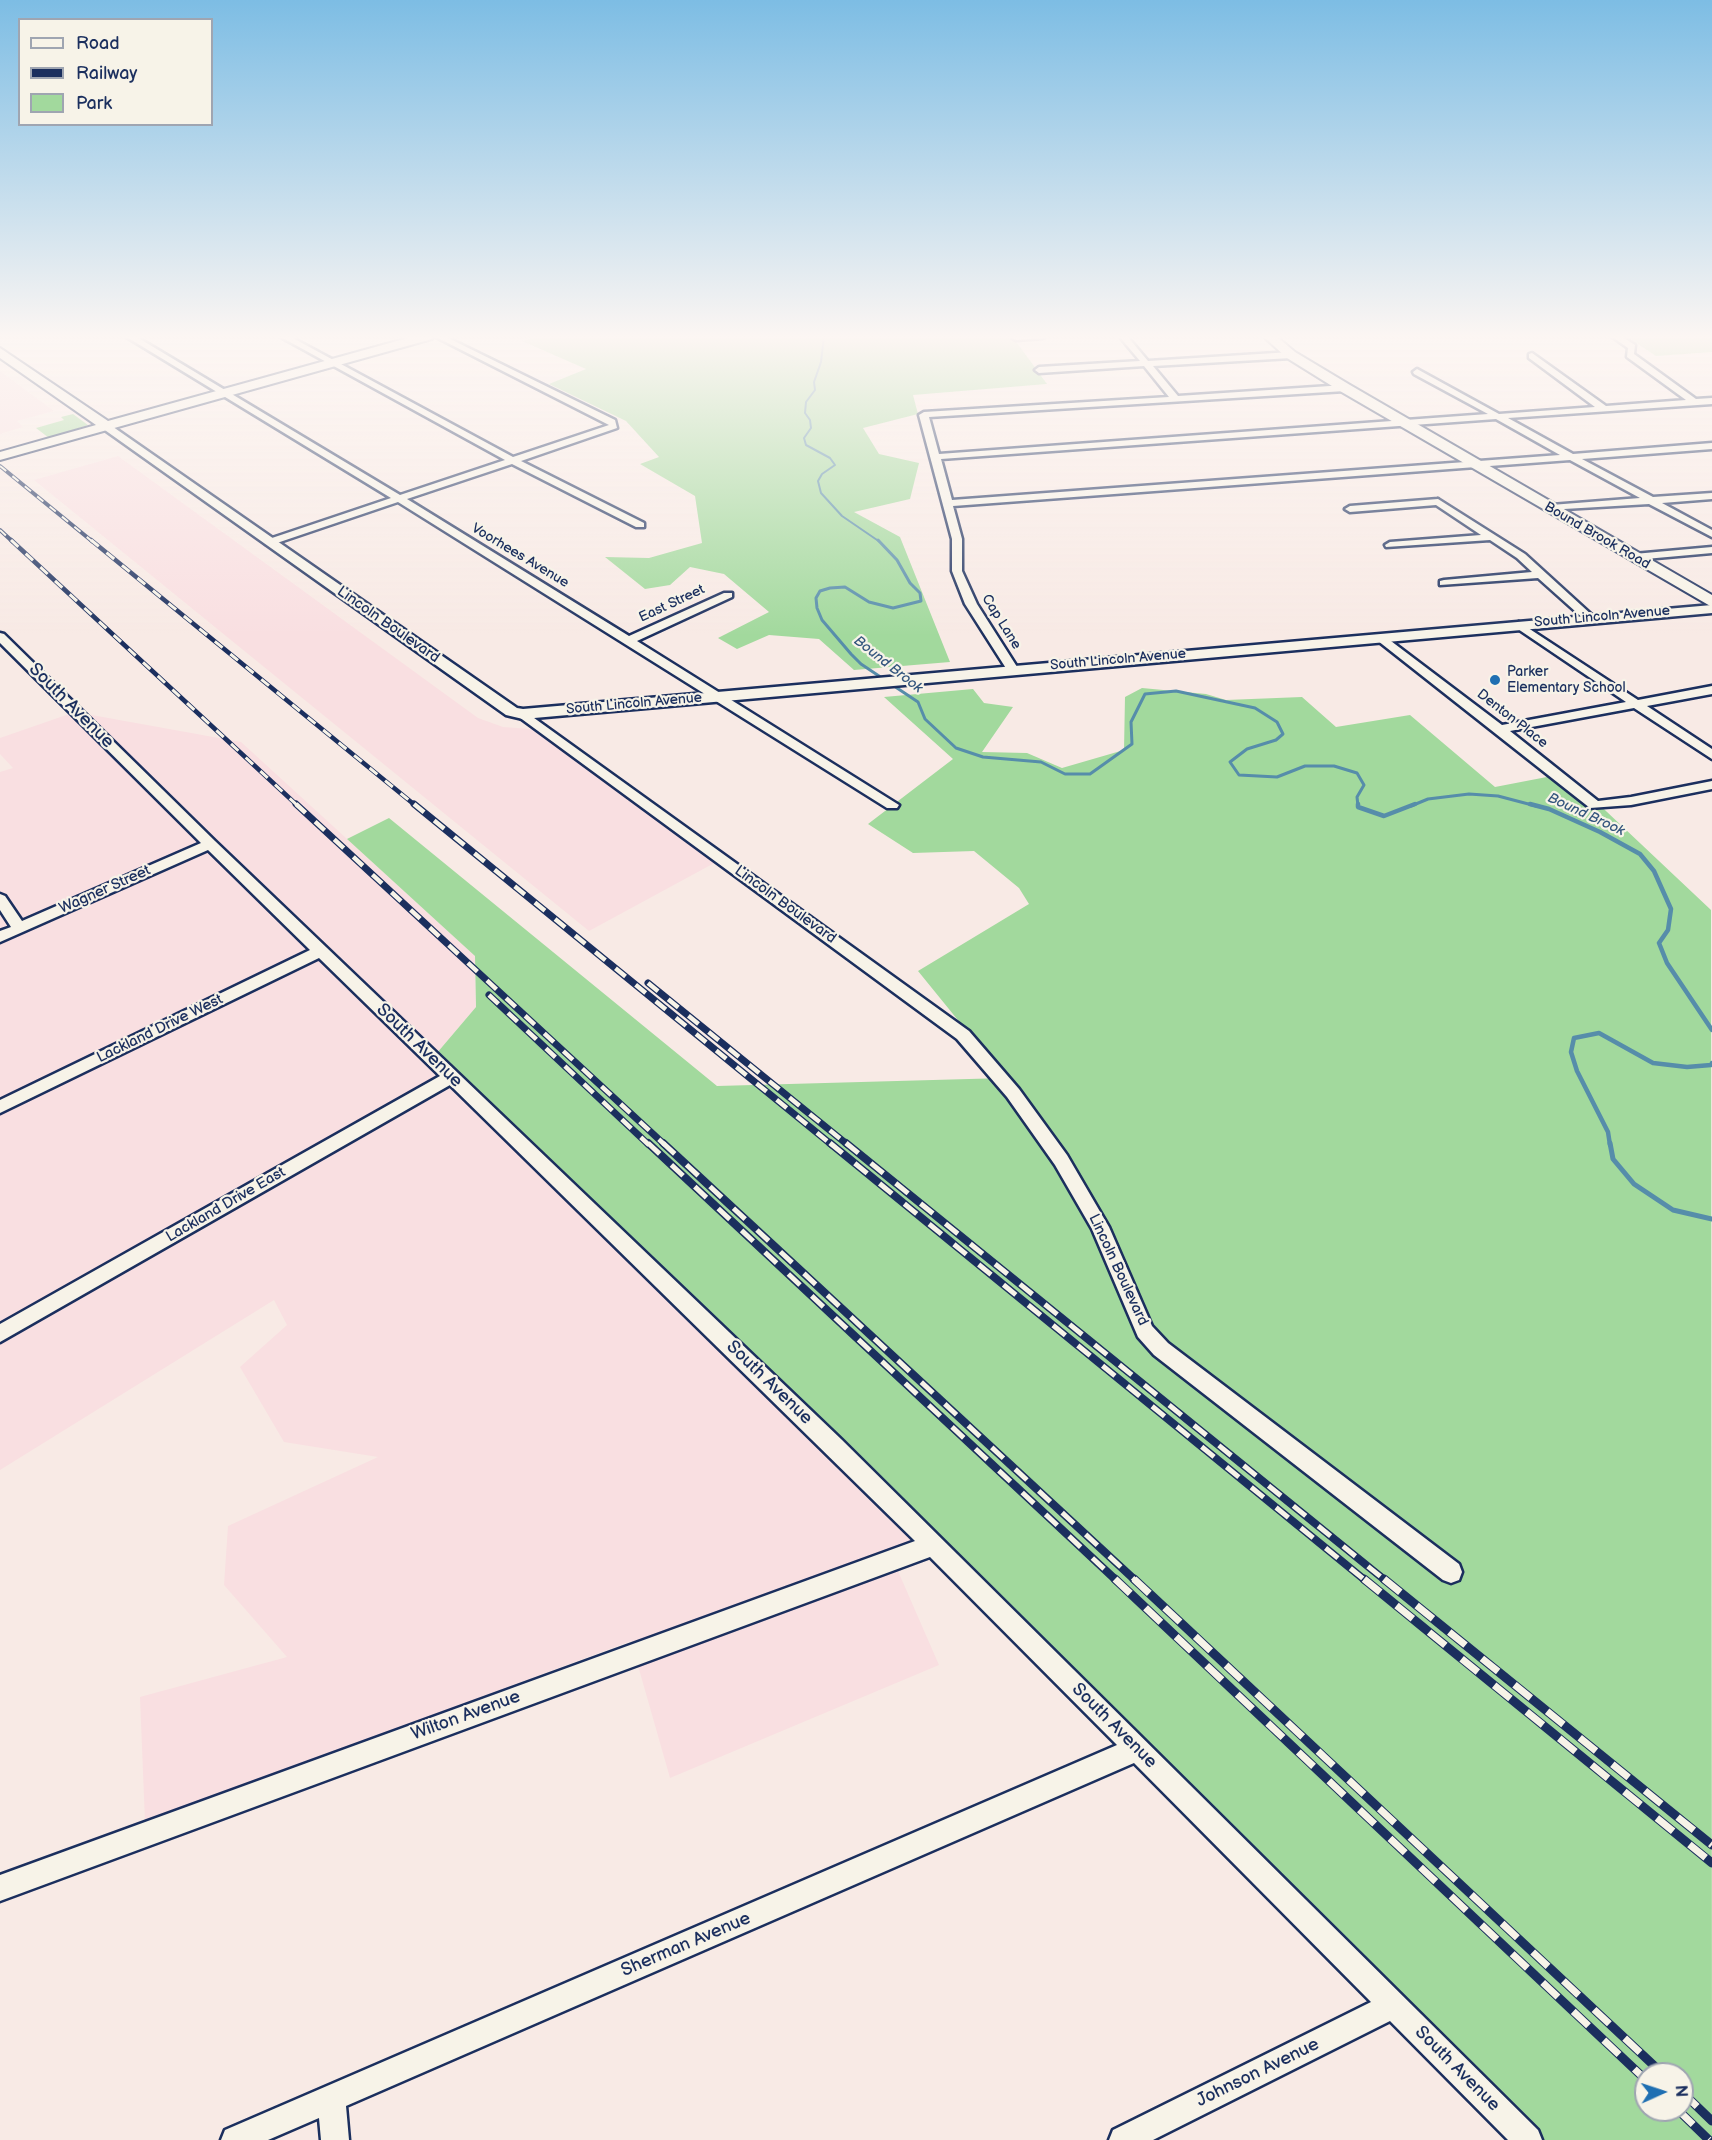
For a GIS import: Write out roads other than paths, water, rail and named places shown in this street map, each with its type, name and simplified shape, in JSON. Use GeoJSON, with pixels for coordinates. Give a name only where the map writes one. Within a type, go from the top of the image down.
{"type":"FeatureCollection","features":[{"type":"Feature","properties":{"kind":"main road"},"geometry":{"type":"LineString","coordinates":[[0,456],[71,436]]}},
{"type":"Feature","properties":{"kind":"main road","name":"Bound Brook Road"},"geometry":{"type":"LineString","coordinates":[[1427,436],[1712,602]]}},
{"type":"Feature","properties":{"kind":"street","name":"Lincoln Boulevard"},"geometry":{"type":"LineString","coordinates":[[120,436],[512,712],[523,714],[963,1035],[1013,1093],[1061,1160],[1100,1227],[1145,1331],[1161,1349],[1451,1572]]}},
{"type":"Feature","properties":{"kind":"street","name":"Voorhees Avenue"},"geometry":{"type":"LineString","coordinates":[[296,436],[630,640],[892,805]]}},
{"type":"Feature","properties":{"kind":"street"},"geometry":{"type":"LineString","coordinates":[[468,436],[640,525]]}},
{"type":"Feature","properties":{"kind":"street"},"geometry":{"type":"LineString","coordinates":[[270,542],[588,436]]}},
{"type":"Feature","properties":{"kind":"street","name":"Cap Lane"},"geometry":{"type":"LineString","coordinates":[[929,436],[957,539],[957,571],[971,604],[1013,670]]}},
{"type":"Feature","properties":{"kind":"street"},"geometry":{"type":"LineString","coordinates":[[934,457],[1237,436]]}},
{"type":"Feature","properties":{"kind":"street"},"geometry":{"type":"LineString","coordinates":[[1531,436],[1712,534]]}},
{"type":"Feature","properties":{"kind":"street"},"geometry":{"type":"LineString","coordinates":[[948,503],[1712,446]]}},
{"type":"Feature","properties":{"kind":"street"},"geometry":{"type":"LineString","coordinates":[[1551,508],[1712,496]]}},
{"type":"Feature","properties":{"kind":"street"},"geometry":{"type":"LineString","coordinates":[[1350,509],[1438,502],[1492,537],[1542,574],[1589,618]]}},
{"type":"Feature","properties":{"kind":"street"},"geometry":{"type":"LineString","coordinates":[[1389,545],[1492,537]]}},
{"type":"Feature","properties":{"kind":"street"},"geometry":{"type":"LineString","coordinates":[[1634,557],[1712,550]]}},
{"type":"Feature","properties":{"kind":"street"},"geometry":{"type":"LineString","coordinates":[[1444,583],[1542,574]]}},
{"type":"Feature","properties":{"kind":"street","name":"East Street"},"geometry":{"type":"LineString","coordinates":[[630,640],[728,595]]}},
{"type":"Feature","properties":{"kind":"street","name":"South Lincoln Avenue"},"geometry":{"type":"LineString","coordinates":[[523,714],[1589,618],[1712,609]]}},
{"type":"Feature","properties":{"kind":"street"},"geometry":{"type":"LineString","coordinates":[[1519,625],[1712,755]]}},
{"type":"Feature","properties":{"kind":"street","name":"South Avenue"},"geometry":{"type":"LineString","coordinates":[[0,637],[320,951],[826,1438],[1528,2140]]}},
{"type":"Feature","properties":{"kind":"street","name":"Denton Place"},"geometry":{"type":"LineString","coordinates":[[1379,637],[1501,729],[1595,805],[1631,801],[1712,785]]}},
{"type":"Feature","properties":{"kind":"street"},"geometry":{"type":"LineString","coordinates":[[1501,729],[1712,690]]}},
{"type":"Feature","properties":{"kind":"street","name":"Wagner Street"},"geometry":{"type":"LineString","coordinates":[[0,937],[210,844]]}},
{"type":"Feature","properties":{"kind":"street"},"geometry":{"type":"LineString","coordinates":[[0,899],[19,928]]}},
{"type":"Feature","properties":{"kind":"street","name":"Lackland Drive West"},"geometry":{"type":"LineString","coordinates":[[0,1107],[320,951]]}},
{"type":"Feature","properties":{"kind":"street","name":"Lackland Drive East"},"geometry":{"type":"LineString","coordinates":[[0,1334],[451,1077]]}},
{"type":"Feature","properties":{"kind":"street","name":"Wilton Avenue"},"geometry":{"type":"LineString","coordinates":[[0,1888],[933,1545]]}},
{"type":"Feature","properties":{"kind":"street","name":"Sherman Avenue"},"geometry":{"type":"LineString","coordinates":[[235,2140],[1137,1749]]}},
{"type":"Feature","properties":{"kind":"street","name":"Johnson Avenue"},"geometry":{"type":"LineString","coordinates":[[1123,2140],[1393,2006]]}},
{"type":"Feature","properties":{"kind":"street"},"geometry":{"type":"LineString","coordinates":[[331,2099],[335,2140]]}},
{"type":"Feature","properties":{"kind":"waterway","name":"Bound Brook"},"geometry":{"type":"LineString","coordinates":[[805,436],[806,445],[830,458],[835,465],[822,474],[818,481],[821,493],[842,516],[880,542]]}},
{"type":"Feature","properties":{"kind":"waterway","name":"Bound Brook"},"geometry":{"type":"LineString","coordinates":[[880,542],[897,560],[910,583],[920,593],[921,601],[893,608],[869,602],[845,587],[830,588],[820,591],[816,598],[817,608],[822,620],[851,654],[861,664],[918,702],[925,719],[956,748],[983,757],[1041,762],[1065,774],[1090,774],[1132,744],[1131,722],[1145,694],[1176,691],[1255,708],[1277,722],[1283,734],[1276,740],[1247,749],[1230,762],[1239,775],[1277,777],[1305,766],[1334,766],[1357,773],[1364,785],[1357,797],[1358,806]]}},
{"type":"Feature","properties":{"kind":"waterway","name":"Bound Brook"},"geometry":{"type":"LineString","coordinates":[[1411,806],[1428,799],[1469,794],[1498,796],[1536,806]]}},
{"type":"Feature","properties":{"kind":"waterway","name":"Bound Brook"},"geometry":{"type":"LineString","coordinates":[[1358,806],[1384,816],[1415,804]]}},
{"type":"Feature","properties":{"kind":"waterway","name":"Bound Brook"},"geometry":{"type":"LineString","coordinates":[[1530,804],[1549,809],[1600,832],[1640,854],[1654,871],[1671,909],[1668,930],[1659,943],[1667,963],[1712,1030]]}},
{"type":"Feature","properties":{"kind":"waterway","name":"Bound Brook"},"geometry":{"type":"LineString","coordinates":[[1610,1145],[1608,1132],[1577,1071],[1571,1052],[1574,1038],[1599,1033],[1653,1063],[1687,1067],[1711,1065],[1712,1063]]}},
{"type":"Feature","properties":{"kind":"waterway","name":"Bound Brook"},"geometry":{"type":"LineString","coordinates":[[1610,1143],[1613,1159],[1634,1184],[1673,1210],[1712,1219]]}},
{"type":"Feature","properties":{"kind":"railway"},"geometry":{"type":"LineString","coordinates":[[0,466],[93,542]]}},
{"type":"Feature","properties":{"kind":"railway"},"geometry":{"type":"LineString","coordinates":[[0,530],[13,542]]}},
{"type":"Feature","properties":{"kind":"railway"},"geometry":{"type":"LineString","coordinates":[[11,540],[298,806]]}},
{"type":"Feature","properties":{"kind":"railway"},"geometry":{"type":"LineString","coordinates":[[91,540],[416,806]]}},
{"type":"Feature","properties":{"kind":"railway"},"geometry":{"type":"LineString","coordinates":[[296,804],[665,1145]]}},
{"type":"Feature","properties":{"kind":"railway"},"geometry":{"type":"LineString","coordinates":[[414,804],[832,1145]]}},
{"type":"Feature","properties":{"kind":"railway"},"geometry":{"type":"LineString","coordinates":[[648,983],[848,1145]]}},
{"type":"Feature","properties":{"kind":"railway"},"geometry":{"type":"LineString","coordinates":[[489,995],[649,1145]]}},
{"type":"Feature","properties":{"kind":"railway"},"geometry":{"type":"LineString","coordinates":[[648,1143],[1117,1581]]}},
{"type":"Feature","properties":{"kind":"railway"},"geometry":{"type":"LineString","coordinates":[[663,1143],[1136,1581]]}},
{"type":"Feature","properties":{"kind":"railway"},"geometry":{"type":"LineString","coordinates":[[830,1143],[1366,1581]]}},
{"type":"Feature","properties":{"kind":"railway"},"geometry":{"type":"LineString","coordinates":[[846,1143],[1386,1581]]}},
{"type":"Feature","properties":{"kind":"railway"},"geometry":{"type":"LineString","coordinates":[[1115,1579],[1634,2069]]}},
{"type":"Feature","properties":{"kind":"railway"},"geometry":{"type":"LineString","coordinates":[[1134,1579],[1650,2062]]}},
{"type":"Feature","properties":{"kind":"railway"},"geometry":{"type":"LineString","coordinates":[[1364,1579],[1712,1863]]}},
{"type":"Feature","properties":{"kind":"railway"},"geometry":{"type":"LineString","coordinates":[[1384,1579],[1712,1845]]}},
{"type":"Feature","properties":{"kind":"railway"},"geometry":{"type":"LineString","coordinates":[[1694,2104],[1712,2121]]}},
{"type":"Feature","properties":{"kind":"railway"},"geometry":{"type":"LineString","coordinates":[[1690,2122],[1709,2140]]}},
{"type":"Feature","properties":{"kind":"place","name":"Parker Elementary School"},"geometry":{"type":"Point","coordinates":[1495,680]}}]}
